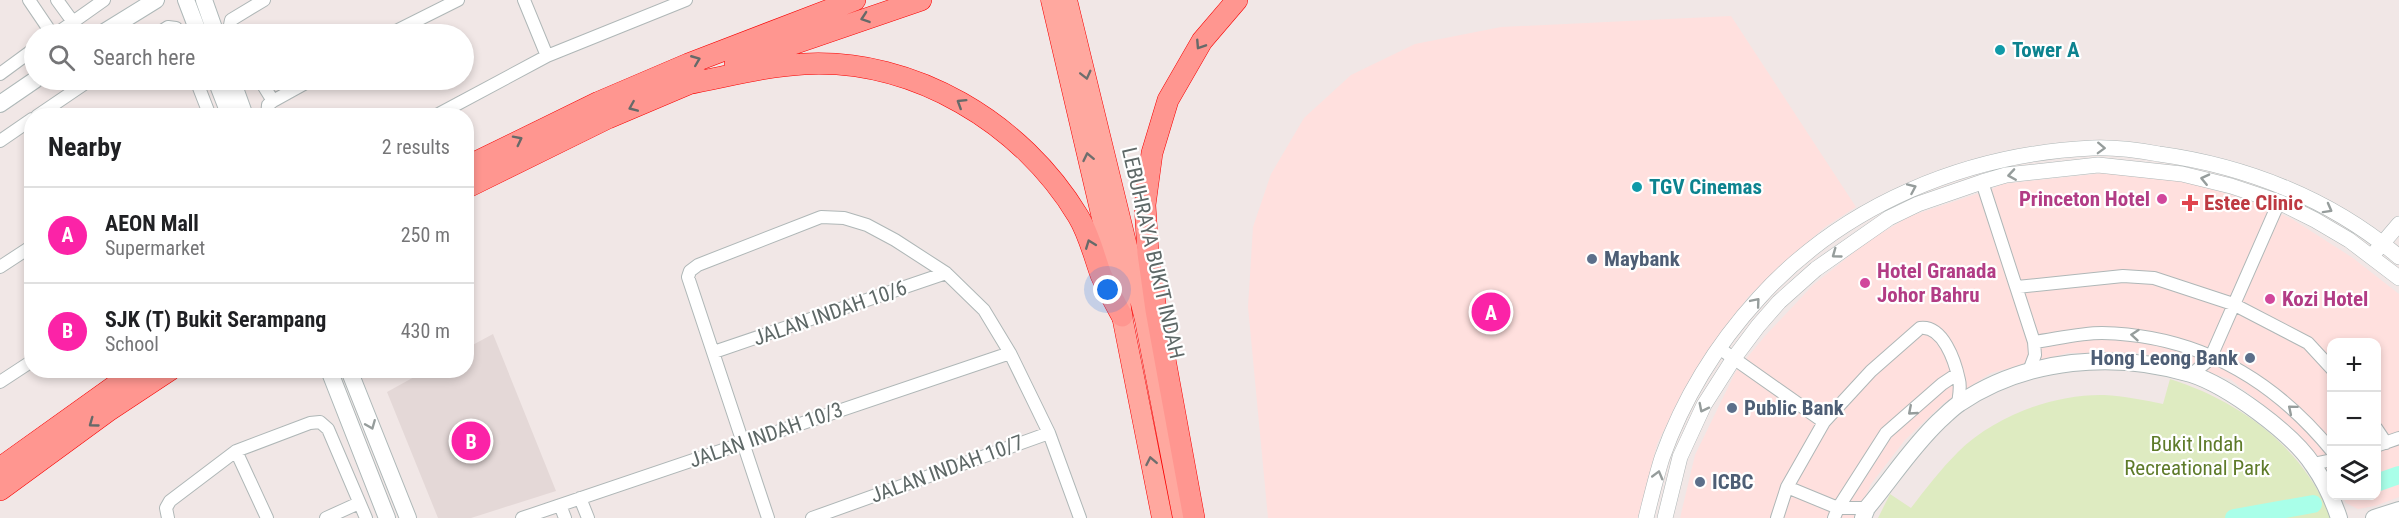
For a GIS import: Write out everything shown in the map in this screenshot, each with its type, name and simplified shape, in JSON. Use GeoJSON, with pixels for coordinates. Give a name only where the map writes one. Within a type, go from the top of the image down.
{"type":"FeatureCollection","features":[{"type":"Feature","properties":{"kind":"highway"},"geometry":{"type":"LineString","coordinates":[[474,163],[519,139],[688,63],[855,0]]}},
{"type":"Feature","properties":{"kind":"highway"},"geometry":{"type":"LineString","coordinates":[[474,184],[608,118],[687,84],[794,42],[921,0]]}},
{"type":"Feature","properties":{"kind":"highway","name":"LEBUHRAYA BUKIT INDAH"},"geometry":{"type":"LineString","coordinates":[[1051,0],[1065,13],[1145,320],[1183,518]]}},
{"type":"Feature","properties":{"kind":"highway"},"geometry":{"type":"LineString","coordinates":[[1194,518],[1156,310],[1148,253],[1145,205],[1152,153],[1168,100],[1202,41],[1237,0]]}},
{"type":"Feature","properties":{"kind":"highway","name":"LEBUHRAYA BUKIT INDAH"},"geometry":{"type":"LineString","coordinates":[[1065,13],[1162,518]]}},
{"type":"Feature","properties":{"kind":"highway"},"geometry":{"type":"LineString","coordinates":[[687,84],[771,68],[831,63],[858,66],[907,77],[957,100],[1015,140],[1058,187],[1082,224],[1102,277],[1122,316]]}},
{"type":"Feature","properties":{"kind":"highway"},"geometry":{"type":"LineString","coordinates":[[0,468],[126,378]]}},
{"type":"Feature","properties":{"kind":"highway"},"geometry":{"type":"LineString","coordinates":[[0,490],[108,411],[158,378]]}},
{"type":"Feature","properties":{"kind":"main road"},"geometry":{"type":"LineString","coordinates":[[134,12],[148,0]]}},
{"type":"Feature","properties":{"kind":"main road"},"geometry":{"type":"LineString","coordinates":[[116,24],[156,0]]}},
{"type":"Feature","properties":{"kind":"main road"},"geometry":{"type":"LineString","coordinates":[[186,0],[195,24]]}},
{"type":"Feature","properties":{"kind":"main road"},"geometry":{"type":"LineString","coordinates":[[204,0],[221,24]]}},
{"type":"Feature","properties":{"kind":"main road"},"geometry":{"type":"LineString","coordinates":[[0,104],[24,88]]}},
{"type":"Feature","properties":{"kind":"main road"},"geometry":{"type":"LineString","coordinates":[[220,90],[227,108]]}},
{"type":"Feature","properties":{"kind":"main road"},"geometry":{"type":"LineString","coordinates":[[235,90],[241,108]]}},
{"type":"Feature","properties":{"kind":"main road"},"geometry":{"type":"LineString","coordinates":[[1851,513],[1916,444],[1958,404],[1978,392],[2029,372],[2057,365],[2115,361],[2148,365],[2192,375],[2215,385],[2262,415],[2327,481]]}},
{"type":"Feature","properties":{"kind":"main road"},"geometry":{"type":"LineString","coordinates":[[332,378],[387,518]]}},
{"type":"Feature","properties":{"kind":"main road"},"geometry":{"type":"LineString","coordinates":[[352,378],[408,518]]}},
{"type":"Feature","properties":{"kind":"main road"},"geometry":{"type":"LineString","coordinates":[[2334,500],[2340,518]]}},
{"type":"Feature","properties":{"kind":"main road"},"geometry":{"type":"LineString","coordinates":[[2338,500],[2346,517],[2349,518]]}},
{"type":"Feature","properties":{"kind":"main road"},"geometry":{"type":"LineString","coordinates":[[2374,518],[2399,510]]}},
{"type":"Feature","properties":{"kind":"street"},"geometry":{"type":"LineString","coordinates":[[29,0],[47,24]]}},
{"type":"Feature","properties":{"kind":"street"},"geometry":{"type":"LineString","coordinates":[[57,0],[73,22]]}},
{"type":"Feature","properties":{"kind":"street"},"geometry":{"type":"LineString","coordinates":[[70,24],[104,0]]}},
{"type":"Feature","properties":{"kind":"street"},"geometry":{"type":"LineString","coordinates":[[230,24],[231,20],[264,0]]}},
{"type":"Feature","properties":{"kind":"street"},"geometry":{"type":"LineString","coordinates":[[410,24],[458,0]]}},
{"type":"Feature","properties":{"kind":"street"},"geometry":{"type":"LineString","coordinates":[[524,0],[548,56]]}},
{"type":"Feature","properties":{"kind":"street"},"geometry":{"type":"LineString","coordinates":[[450,108],[548,56],[686,0]]}},
{"type":"Feature","properties":{"kind":"street"},"geometry":{"type":"LineString","coordinates":[[0,74],[24,57]]}},
{"type":"Feature","properties":{"kind":"street"},"geometry":{"type":"LineString","coordinates":[[49,108],[75,90]]}},
{"type":"Feature","properties":{"kind":"street"},"geometry":{"type":"LineString","coordinates":[[200,90],[207,108]]}},
{"type":"Feature","properties":{"kind":"street"},"geometry":{"type":"LineString","coordinates":[[266,90],[273,101]]}},
{"type":"Feature","properties":{"kind":"street"},"geometry":{"type":"LineString","coordinates":[[268,108],[273,101],[293,90]]}},
{"type":"Feature","properties":{"kind":"street"},"geometry":{"type":"LineString","coordinates":[[0,141],[24,124]]}},
{"type":"Feature","properties":{"kind":"street"},"geometry":{"type":"LineString","coordinates":[[1646,518],[1667,447],[1687,400],[1719,348],[1759,297],[1804,255],[1855,218],[1937,178],[2005,158],[2092,148],[2138,150],[2197,159],[2249,173],[2292,190],[2346,219],[2393,250]]}},
{"type":"Feature","properties":{"kind":"street"},"geometry":{"type":"LineString","coordinates":[[1665,518],[1680,457],[1704,405],[1734,358],[1779,302],[1816,269],[1889,218],[1918,204],[1982,182],[2007,176],[2098,165],[2182,174],[2231,186],[2279,202],[2314,219],[2377,260],[2399,278]]}},
{"type":"Feature","properties":{"kind":"street"},"geometry":{"type":"LineString","coordinates":[[1982,182],[2034,342],[2034,356],[2029,372]]}},
{"type":"Feature","properties":{"kind":"street"},"geometry":{"type":"LineString","coordinates":[[2192,375],[2211,357],[2279,202]]}},
{"type":"Feature","properties":{"kind":"street"},"geometry":{"type":"LineString","coordinates":[[768,518],[688,277],[690,271],[698,265],[821,217],[844,218],[867,225],[895,240],[946,273],[984,310],[1010,353],[1050,433],[1080,518]]}},
{"type":"Feature","properties":{"kind":"street"},"geometry":{"type":"LineString","coordinates":[[2377,260],[2393,250],[2399,224]]}},
{"type":"Feature","properties":{"kind":"street"},"geometry":{"type":"LineString","coordinates":[[0,267],[24,251]]}},
{"type":"Feature","properties":{"kind":"street","name":"JALAN INDAH 10/6"},"geometry":{"type":"LineString","coordinates":[[714,352],[946,273]]}},
{"type":"Feature","properties":{"kind":"street"},"geometry":{"type":"LineString","coordinates":[[2017,287],[2123,276],[2154,278],[2233,304],[2308,343],[2327,364]]}},
{"type":"Feature","properties":{"kind":"street"},"geometry":{"type":"LineString","coordinates":[[1777,518],[1787,487],[1824,422],[1871,371],[1920,328],[1931,328],[1943,337],[1958,377],[1958,404]]}},
{"type":"Feature","properties":{"kind":"street"},"geometry":{"type":"LineString","coordinates":[[2034,342],[2100,333],[2143,335],[2211,357],[2239,369],[2262,384],[2306,421],[2327,446]]}},
{"type":"Feature","properties":{"kind":"street"},"geometry":{"type":"LineString","coordinates":[[2034,342],[2046,358],[2057,365]]}},
{"type":"Feature","properties":{"kind":"street"},"geometry":{"type":"LineString","coordinates":[[1719,348],[1824,422]]}},
{"type":"Feature","properties":{"kind":"street","name":"JALAN INDAH 10/3"},"geometry":{"type":"LineString","coordinates":[[522,518],[1010,353]]}},
{"type":"Feature","properties":{"kind":"street"},"geometry":{"type":"LineString","coordinates":[[2211,357],[2215,385]]}},
{"type":"Feature","properties":{"kind":"street"},"geometry":{"type":"LineString","coordinates":[[0,382],[24,366]]}},
{"type":"Feature","properties":{"kind":"street"},"geometry":{"type":"LineString","coordinates":[[1958,377],[1978,392]]}},
{"type":"Feature","properties":{"kind":"street"},"geometry":{"type":"LineString","coordinates":[[1787,487],[1851,513],[1886,433],[1942,384],[1958,377]]}},
{"type":"Feature","properties":{"kind":"street"},"geometry":{"type":"LineString","coordinates":[[168,518],[165,508],[170,501],[236,451],[310,423],[320,422],[328,429],[366,518]]}},
{"type":"Feature","properties":{"kind":"street","name":"JALAN INDAH 10/7"},"geometry":{"type":"LineString","coordinates":[[812,518],[1050,433]]}},
{"type":"Feature","properties":{"kind":"street"},"geometry":{"type":"LineString","coordinates":[[2381,444],[2399,438]]}},
{"type":"Feature","properties":{"kind":"street"},"geometry":{"type":"LineString","coordinates":[[236,451],[267,518]]}},
{"type":"Feature","properties":{"kind":"street"},"geometry":{"type":"LineString","coordinates":[[2313,464],[2327,461]]}},
{"type":"Feature","properties":{"kind":"street"},"geometry":{"type":"LineString","coordinates":[[580,498],[588,518]]}},
{"type":"Feature","properties":{"kind":"street"},"geometry":{"type":"LineString","coordinates":[[326,518],[359,503]]}},
{"type":"Feature","properties":{"kind":"street"},"geometry":{"type":"LineString","coordinates":[[560,505],[565,518]]}},
{"type":"Feature","properties":{"kind":"shaded area"},"geometry":{"type":"Polygon","coordinates":[[[1731,16],[1856,207],[1825,227],[1748,297],[1724,331],[1685,389],[1657,444],[1639,518],[1268,518],[1248,307],[1253,227],[1271,174],[1304,118],[1351,75],[1415,44],[1501,27],[1731,16]]]}},
{"type":"Feature","properties":{"kind":"shaded area"},"geometry":{"type":"Polygon","coordinates":[[[2105,173],[2187,182],[2254,202],[2292,219],[2353,258],[2399,294],[2399,497],[2375,506],[2358,509],[2344,500],[2381,500],[2381,338],[2327,338],[2327,473],[2287,424],[2230,379],[2141,353],[2068,353],[1991,373],[1944,403],[1905,440],[1871,484],[1856,518],[1680,518],[1695,455],[1736,371],[1813,285],[1868,241],[1910,216],[2002,184],[2105,173]]]}},
{"type":"Feature","properties":{"kind":"shaded area"},"geometry":{"type":"Polygon","coordinates":[[[493,334],[556,491],[471,518],[438,518],[387,392],[412,378],[474,378],[474,344],[493,334]]]}},
{"type":"Feature","properties":{"kind":"green space","name":"Bukit Indah Recreational Park"},"geometry":{"type":"Polygon","coordinates":[[[2170,379],[2221,400],[2267,430],[2304,470],[2331,518],[1878,518],[1890,494],[1911,508],[1958,452],[1973,439],[2007,418],[2045,403],[2085,396],[2119,396],[2163,404],[2170,379]]]}},
{"type":"Feature","properties":{"kind":"waterway"},"geometry":{"type":"LineString","coordinates":[[2381,481],[2399,475]]}},
{"type":"Feature","properties":{"kind":"waterway"},"geometry":{"type":"LineString","coordinates":[[2234,518],[2313,504]]}},
{"type":"Feature","properties":{"kind":"place","name":"Tower A"},"geometry":{"type":"Point","coordinates":[2000,50]}},
{"type":"Feature","properties":{"kind":"place","name":"TGV Cinemas"},"geometry":{"type":"Point","coordinates":[1637,187]}},
{"type":"Feature","properties":{"kind":"place","name":"Princeton Hotel"},"geometry":{"type":"Point","coordinates":[2162,199]}},
{"type":"Feature","properties":{"kind":"place","name":"Estee Clinic"},"geometry":{"type":"Point","coordinates":[2190,203]}},
{"type":"Feature","properties":{"kind":"place","name":"Maybank"},"geometry":{"type":"Point","coordinates":[1592,259]}},
{"type":"Feature","properties":{"kind":"place","name":"Hotel Granada Johor Bahru"},"geometry":{"type":"Point","coordinates":[1865,283]}},
{"type":"Feature","properties":{"kind":"place","name":"Kozi Hotel"},"geometry":{"type":"Point","coordinates":[2270,299]}},
{"type":"Feature","properties":{"kind":"place","name":"AEON Mall"},"geometry":{"type":"Point","coordinates":[1491,312]}},
{"type":"Feature","properties":{"kind":"place","name":"Hong Leong Bank"},"geometry":{"type":"Point","coordinates":[2250,358]}},
{"type":"Feature","properties":{"kind":"place","name":"Public Bank"},"geometry":{"type":"Point","coordinates":[1732,408]}},
{"type":"Feature","properties":{"kind":"place","name":"SJK (T) Bukit Serampang"},"geometry":{"type":"Point","coordinates":[471,441]}},
{"type":"Feature","properties":{"kind":"place","name":"ICBC"},"geometry":{"type":"Point","coordinates":[1700,482]}}]}
